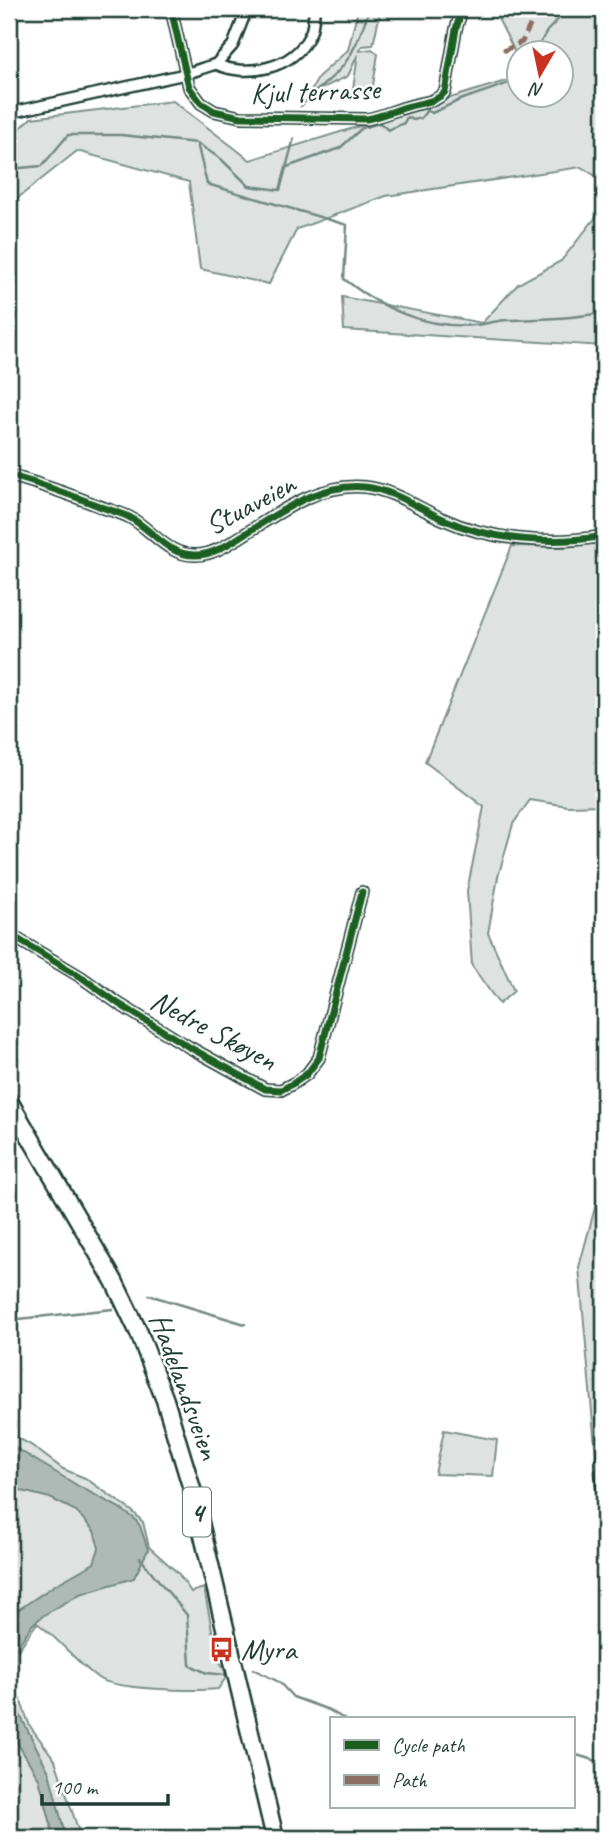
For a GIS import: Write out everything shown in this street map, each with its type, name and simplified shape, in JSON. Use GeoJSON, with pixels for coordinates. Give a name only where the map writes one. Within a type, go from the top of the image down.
{"type":"FeatureCollection","features":[{"type":"Feature","properties":{"kind":"highway","name":"Hadelandsveien"},"geometry":{"type":"LineString","coordinates":[[9,1101],[105,1264],[132,1317],[165,1400],[201,1525],[275,1838]]}},
{"type":"Feature","properties":{"kind":"street","name":"Kjul terrasse"},"geometry":{"type":"LineString","coordinates":[[170,9],[189,87],[201,103],[225,116],[367,119],[430,102],[445,92],[462,9]]}},
{"type":"Feature","properties":{"kind":"street"},"geometry":{"type":"LineString","coordinates":[[9,113],[185,74],[216,64],[233,45],[247,9]]}},
{"type":"Feature","properties":{"kind":"street"},"geometry":{"type":"LineString","coordinates":[[216,64],[226,69],[248,71],[275,65],[297,52],[305,43],[311,34],[314,14]]}},
{"type":"Feature","properties":{"kind":"street","name":"Stuaveien"},"geometry":{"type":"LineString","coordinates":[[9,475],[128,517],[172,549],[195,555],[224,547],[289,506],[319,493],[361,486],[397,496],[445,520],[483,533],[557,540],[604,536]]}},
{"type":"Feature","properties":{"kind":"street","name":"Nedre Skøyen"},"geometry":{"type":"LineString","coordinates":[[9,934],[81,977],[189,1048],[265,1089],[281,1090],[307,1074],[319,1058],[362,892]]}},
{"type":"Feature","properties":{"kind":"street"},"geometry":{"type":"LineString","coordinates":[[604,1452],[600,1463],[604,1516]]}},
{"type":"Feature","properties":{"kind":"shaded area"},"geometry":{"type":"Polygon","coordinates":[[[358,9],[394,9],[380,13],[373,45],[362,46],[359,51],[372,49],[378,54],[372,92],[365,94],[353,89],[358,54],[348,76],[310,94],[318,77],[348,50],[358,9]]]}},
{"type":"Feature","properties":{"kind":"shaded area"},"geometry":{"type":"Polygon","coordinates":[[[493,9],[604,9],[604,181],[581,167],[386,196],[297,229],[269,284],[200,269],[189,182],[77,151],[9,205],[9,139],[31,118],[173,101],[250,160],[504,81],[504,108],[574,108],[574,38],[508,38],[493,9]]]}},
{"type":"Feature","properties":{"kind":"shaded area"},"geometry":{"type":"Polygon","coordinates":[[[604,207],[604,346],[344,330],[342,297],[482,323],[518,284],[561,261],[604,207]]]}},
{"type":"Feature","properties":{"kind":"shaded area"},"geometry":{"type":"Polygon","coordinates":[[[604,542],[604,805],[568,806],[530,800],[513,824],[498,877],[488,933],[514,991],[499,1004],[472,966],[467,891],[484,807],[425,762],[512,546],[564,547],[604,542]]]}},
{"type":"Feature","properties":{"kind":"shaded area"},"geometry":{"type":"Polygon","coordinates":[[[604,1174],[604,1546],[579,1267],[604,1174]]]}},
{"type":"Feature","properties":{"kind":"shaded area"},"geometry":{"type":"Polygon","coordinates":[[[444,1430],[497,1440],[493,1476],[435,1474],[444,1430]]]}},
{"type":"Feature","properties":{"kind":"shaded area"},"geometry":{"type":"Polygon","coordinates":[[[9,1433],[31,1445],[63,1469],[85,1478],[132,1511],[143,1522],[149,1547],[178,1573],[191,1592],[204,1588],[217,1656],[225,1671],[225,1679],[218,1689],[156,1689],[107,1682],[90,1672],[37,1623],[16,1653],[15,1686],[30,1726],[55,1760],[78,1829],[77,1838],[9,1838],[9,1433]]]}},
{"type":"Feature","properties":{"kind":"shaded area"},"geometry":{"type":"Polygon","coordinates":[[[9,1444],[135,1519],[148,1550],[134,1578],[80,1594],[44,1615],[32,1625],[13,1653],[13,1692],[20,1715],[49,1772],[66,1838],[53,1838],[39,1779],[9,1729],[9,1627],[18,1610],[94,1563],[99,1548],[94,1531],[76,1511],[50,1498],[22,1491],[9,1480],[9,1444]]]}},
{"type":"Feature","properties":{"kind":"waterway"},"geometry":{"type":"LineString","coordinates":[[301,106],[346,62],[358,40],[369,9]]}},
{"type":"Feature","properties":{"kind":"waterway"},"geometry":{"type":"LineString","coordinates":[[543,38],[568,9]]}},
{"type":"Feature","properties":{"kind":"waterway"},"geometry":{"type":"LineString","coordinates":[[287,167],[340,148],[362,128],[380,123],[388,130],[404,123],[407,117],[413,120],[421,118],[427,110],[432,113],[504,85]]}},
{"type":"Feature","properties":{"kind":"waterway"},"geometry":{"type":"LineString","coordinates":[[9,169],[42,166],[68,135],[121,135],[197,143],[221,159],[249,186],[280,190],[294,138]]}},
{"type":"Feature","properties":{"kind":"waterway"},"geometry":{"type":"LineString","coordinates":[[197,143],[207,184],[347,225],[344,279],[373,299],[405,314],[439,324],[479,325],[503,320],[568,317],[604,312]]}},
{"type":"Feature","properties":{"kind":"waterway"},"geometry":{"type":"LineString","coordinates":[[149,1295],[245,1324]]}},
{"type":"Feature","properties":{"kind":"waterway"},"geometry":{"type":"LineString","coordinates":[[9,1320],[113,1309]]}},
{"type":"Feature","properties":{"kind":"waterway"},"geometry":{"type":"LineString","coordinates":[[140,1558],[187,1615],[190,1665],[207,1673],[226,1675]]}},
{"type":"Feature","properties":{"kind":"waterway"},"geometry":{"type":"LineString","coordinates":[[253,1669],[279,1682],[293,1697],[341,1717]]}},
{"type":"Feature","properties":{"kind":"waterway"},"geometry":{"type":"LineString","coordinates":[[574,1754],[604,1763]]}},
{"type":"Feature","properties":{"kind":"marked path"},"geometry":{"type":"LineString","coordinates":[[503,51],[522,42],[538,9]]}},
{"type":"Feature","properties":{"kind":"cycle path"},"geometry":{"type":"LineString","coordinates":[[171,9],[189,87],[201,103],[214,111],[241,117],[367,119],[433,100],[445,92],[462,9]]}},
{"type":"Feature","properties":{"kind":"cycle path"},"geometry":{"type":"LineString","coordinates":[[9,475],[125,515],[168,547],[186,554],[202,555],[214,551],[299,502],[331,489],[348,487],[365,487],[385,492],[443,519],[481,532],[543,540],[604,536]]}},
{"type":"Feature","properties":{"kind":"cycle path"},"geometry":{"type":"LineString","coordinates":[[9,934],[189,1047],[265,1089],[281,1090],[307,1074],[319,1058],[362,892]]}},
{"type":"Feature","properties":{"kind":"place","name":"Myra"},"geometry":{"type":"Point","coordinates":[221,1649]}}]}
